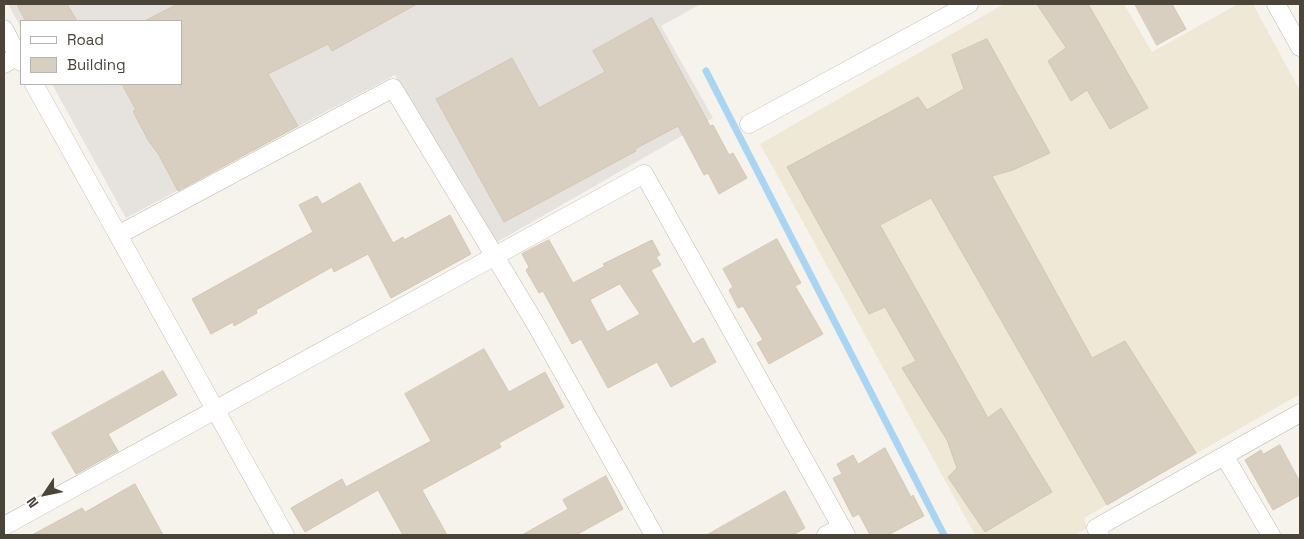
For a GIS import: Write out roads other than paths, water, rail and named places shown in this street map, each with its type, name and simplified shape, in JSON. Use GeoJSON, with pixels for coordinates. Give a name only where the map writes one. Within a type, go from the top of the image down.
{"type":"FeatureCollection","features":[{"type":"Feature","properties":{"kind":"street"},"geometry":{"type":"LineString","coordinates":[[749,124],[969,4]]}},
{"type":"Feature","properties":{"kind":"street"},"geometry":{"type":"LineString","coordinates":[[1276,4],[1300,47]]}},
{"type":"Feature","properties":{"kind":"street"},"geometry":{"type":"LineString","coordinates":[[4,29],[14,60]]}},
{"type":"Feature","properties":{"kind":"street"},"geometry":{"type":"LineString","coordinates":[[35,85],[285,535]]}},
{"type":"Feature","properties":{"kind":"street"},"geometry":{"type":"LineString","coordinates":[[118,235],[393,88],[496,256],[654,535]]}},
{"type":"Feature","properties":{"kind":"street"},"geometry":{"type":"LineString","coordinates":[[4,526],[644,174],[838,532]]}},
{"type":"Feature","properties":{"kind":"street"},"geometry":{"type":"LineString","coordinates":[[1100,535],[1096,528],[1300,413]]}},
{"type":"Feature","properties":{"kind":"street"},"geometry":{"type":"LineString","coordinates":[[1225,457],[1271,535]]}},
{"type":"Feature","properties":{"kind":"waterway"},"geometry":{"type":"LineString","coordinates":[[706,71],[944,535]]}}]}
